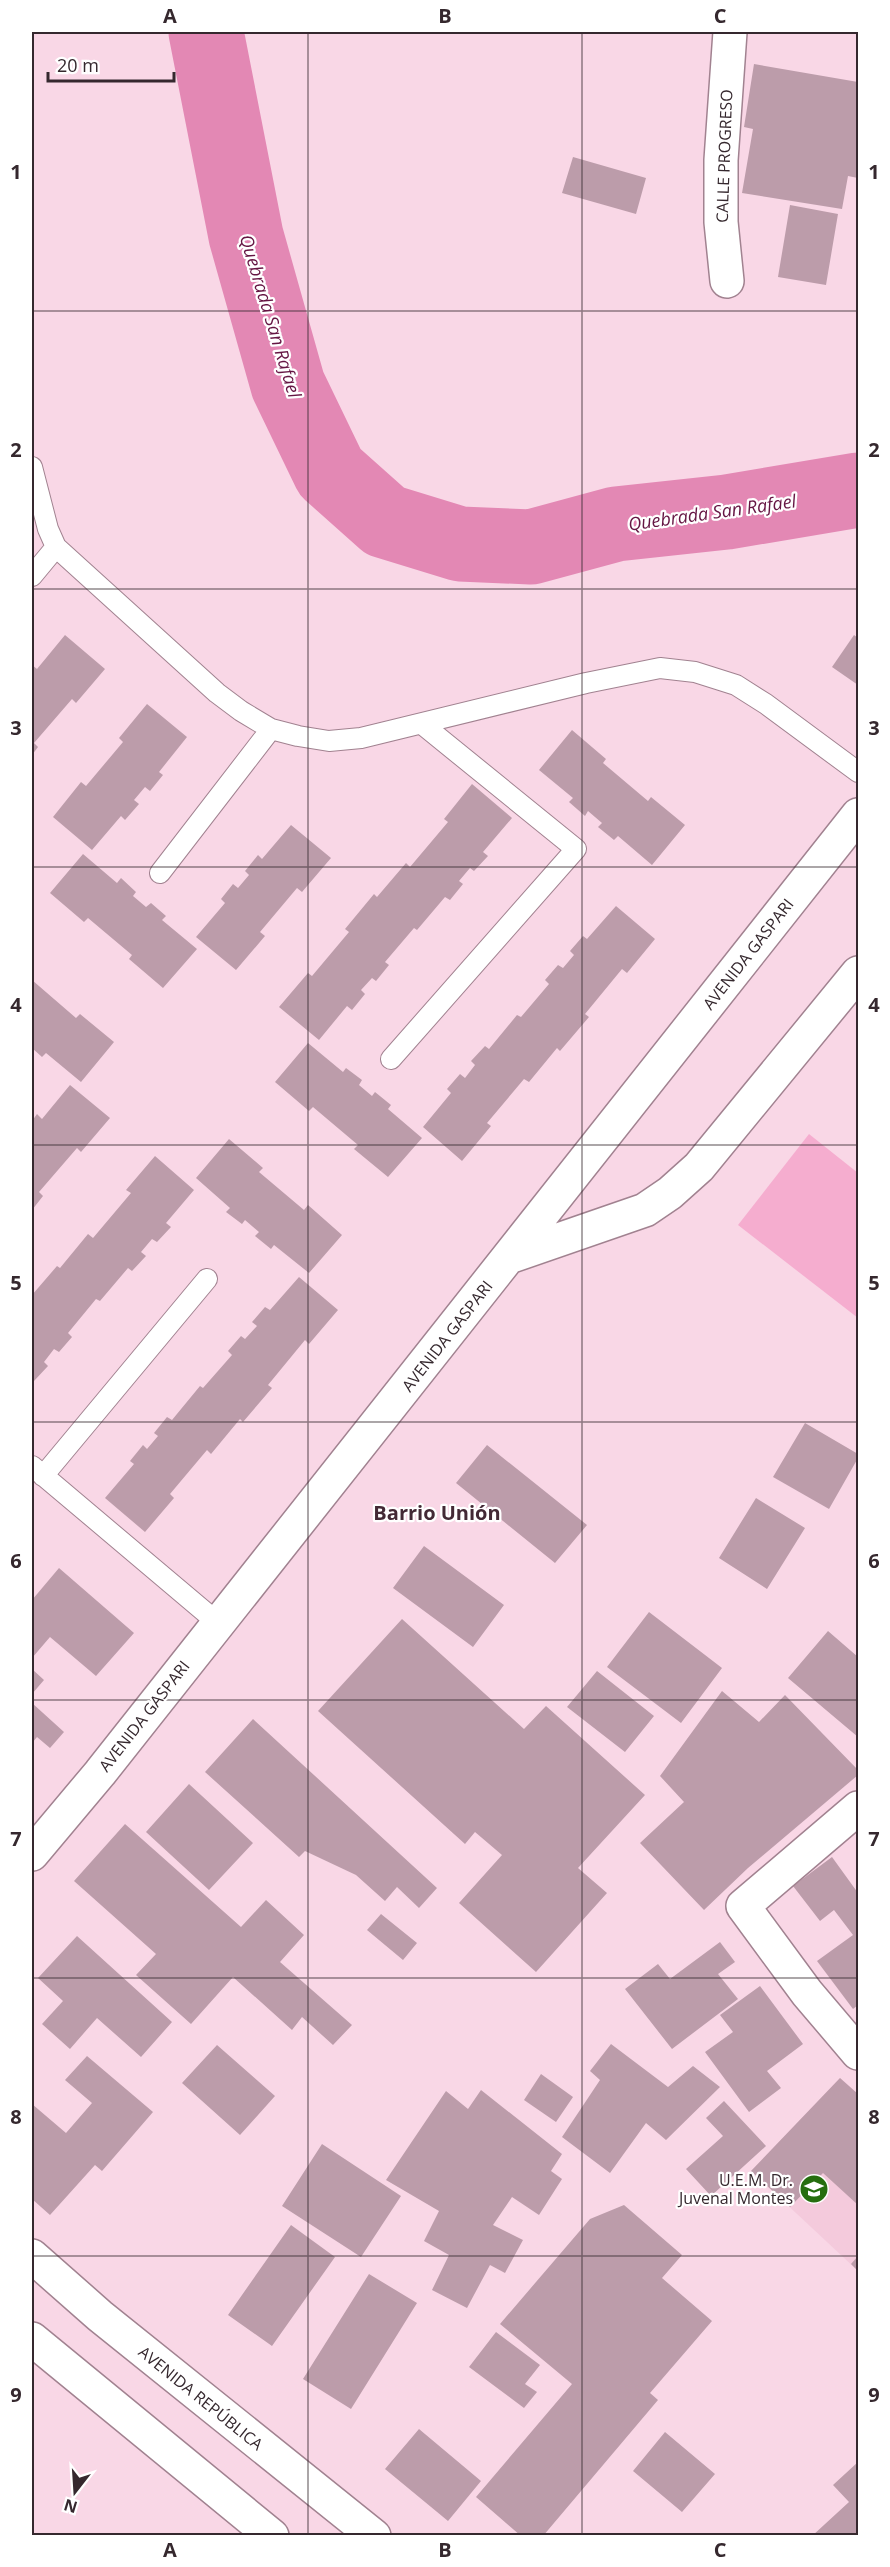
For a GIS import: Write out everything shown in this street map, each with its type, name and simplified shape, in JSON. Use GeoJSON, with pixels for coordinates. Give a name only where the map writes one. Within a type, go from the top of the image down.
{"type":"FeatureCollection","features":[{"type":"Feature","properties":{"kind":"street","name":"CALLE PROGRESO"},"geometry":{"type":"LineString","coordinates":[[727,280],[721,222],[721,160],[730,32]]}},
{"type":"Feature","properties":{"kind":"street","name":"AVENIDA GASPARI"},"geometry":{"type":"LineString","coordinates":[[32,1854],[100,1773],[858,815]]}},
{"type":"Feature","properties":{"kind":"street"},"geometry":{"type":"LineString","coordinates":[[509,1257],[645,1210],[670,1193],[699,1167],[858,973]]}},
{"type":"Feature","properties":{"kind":"street"},"geometry":{"type":"LineString","coordinates":[[858,1808],[743,1906],[807,1993],[858,2053]]}},
{"type":"Feature","properties":{"kind":"street","name":"AVENIDA REPÚBLICA"},"geometry":{"type":"LineString","coordinates":[[32,2256],[100,2316],[374,2535]]}},
{"type":"Feature","properties":{"kind":"street"},"geometry":{"type":"LineString","coordinates":[[32,2338],[272,2535]]}},
{"type":"Feature","properties":{"kind":"lane"},"geometry":{"type":"LineString","coordinates":[[32,467],[48,529],[57,547],[218,693],[271,729],[329,741],[361,738],[586,683],[660,668],[695,672],[736,685],[766,704],[858,772]]}},
{"type":"Feature","properties":{"kind":"lane"},"geometry":{"type":"LineString","coordinates":[[32,576],[57,547]]}},
{"type":"Feature","properties":{"kind":"lane"},"geometry":{"type":"LineString","coordinates":[[391,1059],[576,849],[422,724]]}},
{"type":"Feature","properties":{"kind":"lane"},"geometry":{"type":"LineString","coordinates":[[160,873],[271,729]]}},
{"type":"Feature","properties":{"kind":"lane"},"geometry":{"type":"LineString","coordinates":[[207,1279],[37,1471],[218,1623]]}},
{"type":"Feature","properties":{"kind":"shaded area"},"geometry":{"type":"Polygon","coordinates":[[[809,1134],[858,1173],[858,1318],[738,1225],[809,1134]]]}},
{"type":"Feature","properties":{"kind":"shaded area","name":"U.E.M. Dr. Juvenal Montes"},"geometry":{"type":"Polygon","coordinates":[[[840,2078],[858,2094],[858,2271],[751,2171],[840,2078]]]}},
{"type":"Feature","properties":{"kind":"building"},"geometry":{"type":"Polygon","coordinates":[[[754,64],[858,82],[858,178],[848,176],[842,209],[742,193],[753,129],[744,127],[754,64]]]}},
{"type":"Feature","properties":{"kind":"building"},"geometry":{"type":"Polygon","coordinates":[[[573,157],[646,178],[636,214],[562,193],[573,157]]]}},
{"type":"Feature","properties":{"kind":"building"},"geometry":{"type":"Polygon","coordinates":[[[790,205],[838,214],[826,285],[778,277],[790,205]]]}},
{"type":"Feature","properties":{"kind":"building"},"geometry":{"type":"Polygon","coordinates":[[[65,635],[105,669],[76,703],[72,699],[34,743],[38,747],[32,755],[32,665],[37,669],[65,635]]]}},
{"type":"Feature","properties":{"kind":"building"},"geometry":{"type":"Polygon","coordinates":[[[854,635],[858,638],[858,685],[832,667],[854,635]]]}},
{"type":"Feature","properties":{"kind":"building"},"geometry":{"type":"Polygon","coordinates":[[[147,704],[187,737],[159,772],[163,775],[150,791],[145,787],[134,800],[139,804],[125,820],[121,816],[92,850],[53,817],[81,782],[86,786],[123,742],[119,738],[147,704]]]}},
{"type":"Feature","properties":{"kind":"building"},"geometry":{"type":"Polygon","coordinates":[[[572,730],[606,759],[603,763],[648,801],[651,797],[685,825],[652,865],[618,836],[614,840],[598,827],[602,823],[588,811],[585,816],[569,802],[573,798],[539,770],[572,730]]]}},
{"type":"Feature","properties":{"kind":"building"},"geometry":{"type":"Polygon","coordinates":[[[472,784],[512,818],[483,852],[488,856],[474,871],[470,868],[459,881],[463,884],[450,900],[445,897],[417,930],[414,928],[385,962],[389,965],[376,981],[372,978],[361,990],[365,994],[352,1010],[347,1006],[319,1040],[279,1007],[308,973],[312,976],[349,932],[345,929],[374,894],[377,897],[406,863],[410,867],[448,822],[444,819],[472,784]]]}},
{"type":"Feature","properties":{"kind":"building"},"geometry":{"type":"Polygon","coordinates":[[[291,825],[331,858],[302,892],[297,888],[260,932],[265,936],[236,970],[196,937],[225,903],[221,899],[233,884],[238,888],[249,875],[245,871],[258,855],[262,859],[291,825]]]}},
{"type":"Feature","properties":{"kind":"building"},"geometry":{"type":"Polygon","coordinates":[[[83,854],[117,883],[121,878],[136,892],[133,896],[146,907],[151,903],[166,916],[162,920],[197,949],[163,988],[129,959],[132,955],[88,918],[84,922],[50,893],[83,854]]]}},
{"type":"Feature","properties":{"kind":"building"},"geometry":{"type":"Polygon","coordinates":[[[616,906],[655,939],[627,973],[622,969],[585,1014],[589,1017],[560,1051],[557,1048],[529,1082],[524,1079],[487,1123],[491,1126],[462,1161],[423,1127],[451,1093],[447,1089],[460,1074],[465,1078],[475,1065],[471,1061],[485,1046],[489,1049],[517,1015],[521,1017],[549,984],[545,980],[558,965],[563,968],[574,955],[570,951],[583,936],[587,939],[616,906]]]}},
{"type":"Feature","properties":{"kind":"building"},"geometry":{"type":"Polygon","coordinates":[[[32,980],[76,1018],[80,1014],[114,1042],[81,1082],[46,1053],[42,1057],[32,1048],[32,980]]]}},
{"type":"Feature","properties":{"kind":"building"},"geometry":{"type":"Polygon","coordinates":[[[308,1043],[343,1072],[346,1068],[362,1080],[359,1085],[372,1096],[375,1092],[391,1105],[388,1109],[422,1138],[388,1177],[354,1149],[358,1145],[313,1107],[309,1111],[275,1082],[308,1043]]]}},
{"type":"Feature","properties":{"kind":"building"},"geometry":{"type":"Polygon","coordinates":[[[70,1085],[110,1118],[81,1152],[77,1148],[39,1192],[43,1196],[32,1210],[32,1121],[37,1114],[42,1119],[70,1085]]]}},
{"type":"Feature","properties":{"kind":"building"},"geometry":{"type":"Polygon","coordinates":[[[229,1139],[263,1168],[259,1172],[304,1210],[308,1205],[342,1235],[309,1273],[274,1245],[271,1249],[255,1236],[259,1232],[245,1220],[242,1224],[226,1212],[230,1208],[196,1178],[229,1139]]]}},
{"type":"Feature","properties":{"kind":"building"},"geometry":{"type":"Polygon","coordinates":[[[155,1156],[194,1190],[166,1223],[171,1227],[157,1242],[152,1239],[141,1252],[146,1256],[132,1271],[128,1268],[100,1301],[96,1299],[68,1333],[72,1337],[59,1352],[54,1349],[44,1362],[48,1366],[34,1381],[32,1378],[32,1295],[57,1266],[60,1268],[88,1234],[93,1238],[131,1193],[126,1190],[155,1156]]]}},
{"type":"Feature","properties":{"kind":"building"},"geometry":{"type":"Polygon","coordinates":[[[299,1277],[338,1310],[309,1344],[305,1340],[268,1385],[272,1388],[243,1422],[240,1419],[211,1454],[207,1450],[170,1494],[174,1498],[145,1532],[105,1498],[134,1464],[130,1461],[143,1445],[147,1449],[158,1436],[154,1433],[167,1417],[172,1420],[200,1386],[203,1388],[232,1355],[228,1351],[241,1336],[245,1339],[257,1326],[252,1322],[265,1307],[270,1310],[299,1277]]]}},
{"type":"Feature","properties":{"kind":"building"},"geometry":{"type":"Polygon","coordinates":[[[805,1423],[858,1454],[858,1458],[829,1509],[773,1477],[805,1423]]]}},
{"type":"Feature","properties":{"kind":"building"},"geometry":{"type":"Polygon","coordinates":[[[487,1445],[587,1525],[555,1563],[456,1483],[487,1445]]]}},
{"type":"Feature","properties":{"kind":"building"},"geometry":{"type":"Polygon","coordinates":[[[756,1498],[805,1528],[767,1589],[719,1558],[756,1498]]]}},
{"type":"Feature","properties":{"kind":"building"},"geometry":{"type":"Polygon","coordinates":[[[424,1546],[504,1605],[473,1647],[393,1588],[424,1546]]]}},
{"type":"Feature","properties":{"kind":"building"},"geometry":{"type":"Polygon","coordinates":[[[59,1568],[134,1633],[96,1676],[50,1637],[32,1658],[32,1600],[59,1568]]]}},
{"type":"Feature","properties":{"kind":"building"},"geometry":{"type":"Polygon","coordinates":[[[649,1612],[722,1668],[681,1723],[607,1667],[649,1612]]]}},
{"type":"Feature","properties":{"kind":"building"},"geometry":{"type":"Polygon","coordinates":[[[402,1619],[524,1729],[546,1706],[645,1795],[578,1868],[607,1893],[536,1972],[459,1903],[502,1855],[475,1832],[465,1844],[318,1711],[402,1619]]]}},
{"type":"Feature","properties":{"kind":"building"},"geometry":{"type":"Polygon","coordinates":[[[828,1631],[858,1657],[858,1737],[788,1678],[828,1631]]]}},
{"type":"Feature","properties":{"kind":"building"},"geometry":{"type":"Polygon","coordinates":[[[32,1669],[44,1680],[32,1694],[32,1669]]]}},
{"type":"Feature","properties":{"kind":"building"},"geometry":{"type":"Polygon","coordinates":[[[597,1671],[654,1716],[625,1752],[567,1707],[597,1671]]]}},
{"type":"Feature","properties":{"kind":"building"},"geometry":{"type":"Polygon","coordinates":[[[722,1691],[759,1722],[785,1695],[858,1770],[858,1775],[748,1868],[704,1910],[640,1843],[684,1802],[660,1776],[722,1691]]]}},
{"type":"Feature","properties":{"kind":"building"},"geometry":{"type":"Polygon","coordinates":[[[32,1703],[64,1732],[50,1748],[37,1737],[32,1743],[32,1703]]]}},
{"type":"Feature","properties":{"kind":"building"},"geometry":{"type":"Polygon","coordinates":[[[253,1719],[437,1888],[419,1908],[397,1887],[385,1901],[356,1875],[305,1851],[299,1857],[205,1772],[253,1719]]]}},
{"type":"Feature","properties":{"kind":"building"},"geometry":{"type":"Polygon","coordinates":[[[189,1784],[253,1843],[209,1890],[146,1832],[189,1784]]]}},
{"type":"Feature","properties":{"kind":"building"},"geometry":{"type":"Polygon","coordinates":[[[125,1824],[241,1927],[266,1900],[304,1935],[280,1962],[352,2025],[333,2045],[302,2017],[292,2030],[233,1977],[191,2024],[136,1975],[156,1954],[74,1881],[125,1824]]]}},
{"type":"Feature","properties":{"kind":"building"},"geometry":{"type":"Polygon","coordinates":[[[832,1857],[858,1893],[858,2005],[853,2009],[817,1961],[853,1935],[834,1910],[820,1921],[793,1886],[832,1857]]]}},
{"type":"Feature","properties":{"kind":"building"},"geometry":{"type":"Polygon","coordinates":[[[381,1914],[417,1943],[403,1960],[367,1930],[381,1914]]]}},
{"type":"Feature","properties":{"kind":"building"},"geometry":{"type":"Polygon","coordinates":[[[77,1936],[172,2022],[141,2057],[97,2018],[70,2049],[42,2024],[63,2001],[38,1978],[77,1936]]]}},
{"type":"Feature","properties":{"kind":"building"},"geometry":{"type":"Polygon","coordinates":[[[720,1942],[735,1962],[718,1974],[738,1999],[672,2049],[625,1989],[658,1964],[670,1979],[720,1942]]]}},
{"type":"Feature","properties":{"kind":"building"},"geometry":{"type":"Polygon","coordinates":[[[760,1986],[803,2044],[767,2071],[781,2088],[749,2112],[705,2052],[733,2032],[720,2015],[760,1986]]]}},
{"type":"Feature","properties":{"kind":"building"},"geometry":{"type":"Polygon","coordinates":[[[611,2044],[668,2087],[693,2066],[720,2087],[666,2140],[646,2123],[610,2173],[562,2137],[600,2080],[590,2071],[611,2044]]]}},
{"type":"Feature","properties":{"kind":"building"},"geometry":{"type":"Polygon","coordinates":[[[217,2045],[275,2096],[240,2135],[182,2083],[217,2045]]]}},
{"type":"Feature","properties":{"kind":"building"},"geometry":{"type":"Polygon","coordinates":[[[87,2056],[153,2112],[102,2171],[95,2165],[50,2215],[32,2199],[32,2104],[66,2133],[92,2103],[65,2080],[87,2056]]]}},
{"type":"Feature","properties":{"kind":"building"},"geometry":{"type":"Polygon","coordinates":[[[541,2074],[573,2097],[556,2122],[524,2100],[541,2074]]]}},
{"type":"Feature","properties":{"kind":"building","name":"U.E.M. Dr. Juvenal Montes"},"geometry":{"type":"Polygon","coordinates":[[[840,2078],[858,2094],[858,2205],[823,2173],[790,2207],[751,2171],[840,2078]]]}},
{"type":"Feature","properties":{"kind":"building"},"geometry":{"type":"Polygon","coordinates":[[[481,2090],[562,2154],[551,2171],[562,2179],[539,2215],[512,2197],[493,2225],[523,2240],[505,2273],[490,2265],[467,2308],[432,2290],[449,2255],[424,2241],[439,2211],[386,2180],[446,2091],[468,2109],[481,2090]]]}},
{"type":"Feature","properties":{"kind":"building"},"geometry":{"type":"Polygon","coordinates":[[[724,2101],[766,2146],[711,2196],[686,2169],[723,2136],[706,2118],[724,2101]]]}},
{"type":"Feature","properties":{"kind":"building"},"geometry":{"type":"Polygon","coordinates":[[[322,2144],[401,2196],[361,2257],[282,2206],[322,2144]]]}},
{"type":"Feature","properties":{"kind":"building"},"geometry":{"type":"Polygon","coordinates":[[[624,2205],[682,2255],[662,2278],[712,2321],[650,2393],[658,2400],[543,2536],[521,2536],[476,2497],[572,2384],[500,2324],[590,2219],[624,2205]]]}},
{"type":"Feature","properties":{"kind":"building"},"geometry":{"type":"Polygon","coordinates":[[[291,2225],[335,2257],[272,2346],[228,2315],[291,2225]]]}},
{"type":"Feature","properties":{"kind":"building"},"geometry":{"type":"Polygon","coordinates":[[[858,2256],[858,2271],[851,2264],[858,2256]]]}},
{"type":"Feature","properties":{"kind":"building"},"geometry":{"type":"Polygon","coordinates":[[[369,2274],[417,2303],[351,2409],[303,2379],[369,2274]]]}},
{"type":"Feature","properties":{"kind":"building"},"geometry":{"type":"Polygon","coordinates":[[[496,2332],[540,2365],[525,2384],[537,2392],[524,2408],[469,2367],[496,2332]]]}},
{"type":"Feature","properties":{"kind":"building"},"geometry":{"type":"Polygon","coordinates":[[[419,2429],[481,2481],[448,2521],[385,2469],[419,2429]]]}},
{"type":"Feature","properties":{"kind":"building"},"geometry":{"type":"Polygon","coordinates":[[[665,2432],[715,2474],[682,2512],[633,2471],[665,2432]]]}},
{"type":"Feature","properties":{"kind":"building"},"geometry":{"type":"Polygon","coordinates":[[[858,2462],[858,2536],[812,2536],[849,2502],[833,2485],[858,2462]]]}},
{"type":"Feature","properties":{"kind":"waterway","name":"Quebrada San Rafael"},"geometry":{"type":"LineString","coordinates":[[206,32],[246,236],[288,385],[330,472],[385,521],[460,544],[531,547],[616,524],[727,512],[858,490]]}},
{"type":"Feature","properties":{"kind":"place","name":"U.E.M. Dr. Juvenal Montes"},"geometry":{"type":"Point","coordinates":[814,2189]}},
{"type":"Feature","properties":{"kind":"district","name":"Barrio Unión"},"geometry":{"type":"Point","coordinates":[437,1512]}}]}
